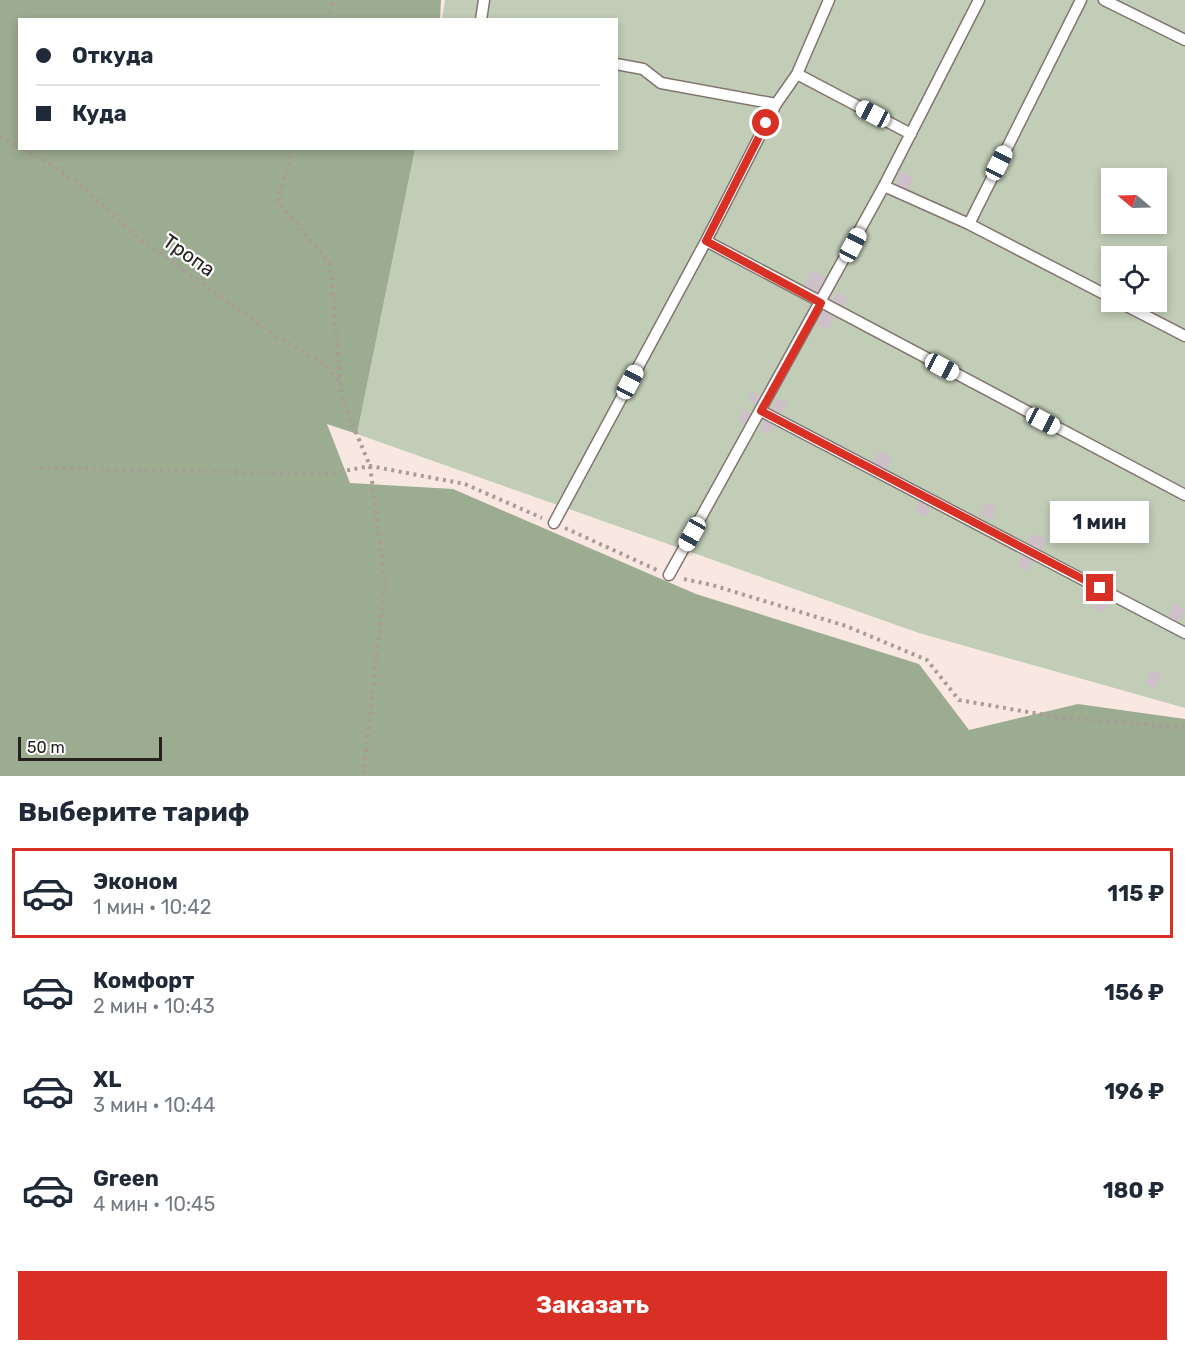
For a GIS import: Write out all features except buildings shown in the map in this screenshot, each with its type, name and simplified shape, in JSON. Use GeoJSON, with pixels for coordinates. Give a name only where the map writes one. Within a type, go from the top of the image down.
{"type":"FeatureCollection","features":[{"type":"Feature","properties":{"kind":"lane"},"geometry":{"type":"LineString","coordinates":[[481,18],[484,0]]}},
{"type":"Feature","properties":{"kind":"lane"},"geometry":{"type":"LineString","coordinates":[[554,523],[706,241],[776,104],[797,74],[829,0]]}},
{"type":"Feature","properties":{"kind":"lane"},"geometry":{"type":"LineString","coordinates":[[669,575],[821,303],[979,0]]}},
{"type":"Feature","properties":{"kind":"lane"},"geometry":{"type":"LineString","coordinates":[[969,224],[1081,0]]}},
{"type":"Feature","properties":{"kind":"lane"},"geometry":{"type":"LineString","coordinates":[[1104,0],[1185,40]]}},
{"type":"Feature","properties":{"kind":"lane"},"geometry":{"type":"LineString","coordinates":[[618,64],[644,69],[660,83],[776,104]]}},
{"type":"Feature","properties":{"kind":"lane"},"geometry":{"type":"LineString","coordinates":[[797,74],[911,134]]}},
{"type":"Feature","properties":{"kind":"lane"},"geometry":{"type":"LineString","coordinates":[[884,186],[969,224],[1101,292]]}},
{"type":"Feature","properties":{"kind":"lane"},"geometry":{"type":"LineString","coordinates":[[706,241],[1185,495]]}},
{"type":"Feature","properties":{"kind":"lane"},"geometry":{"type":"LineString","coordinates":[[1138,312],[1185,336]]}},
{"type":"Feature","properties":{"kind":"lane"},"geometry":{"type":"LineString","coordinates":[[761,411],[1185,633]]}},
{"type":"Feature","properties":{"kind":"path"},"geometry":{"type":"LineString","coordinates":[[329,18],[334,0]]}},
{"type":"Feature","properties":{"kind":"path","name":"Тропа"},"geometry":{"type":"LineString","coordinates":[[0,136],[18,146]]}},
{"type":"Feature","properties":{"kind":"path","name":"Тропа"},"geometry":{"type":"LineString","coordinates":[[25,150],[84,187],[136,236],[279,338],[324,364],[340,382]]}},
{"type":"Feature","properties":{"kind":"path"},"geometry":{"type":"LineString","coordinates":[[292,150],[278,201],[330,264],[342,399],[370,465],[385,582],[363,776]]}},
{"type":"Feature","properties":{"kind":"path"},"geometry":{"type":"LineString","coordinates":[[40,468],[328,474],[370,465],[465,484],[669,575],[712,585],[846,626],[927,660],[959,700],[1058,717],[1185,728]]}},
{"type":"Feature","properties":{"kind":"green space"},"geometry":{"type":"Polygon","coordinates":[[[0,0],[441,0],[440,18],[18,18],[18,150],[415,150],[357,434],[327,424],[350,483],[453,489],[696,594],[919,664],[969,730],[1078,704],[1185,719],[1185,776],[0,776],[0,0]]]}},
{"type":"Feature","properties":{"kind":"green space"},"geometry":{"type":"Polygon","coordinates":[[[445,0],[1185,0],[1185,708],[919,633],[357,434],[415,150],[618,150],[618,18],[442,18],[445,0]]]}},
{"type":"Feature","properties":{"kind":"route"},"geometry":{"type":"LineString","coordinates":[[766,123],[706,241],[821,303],[761,411],[1100,588]]}}]}
